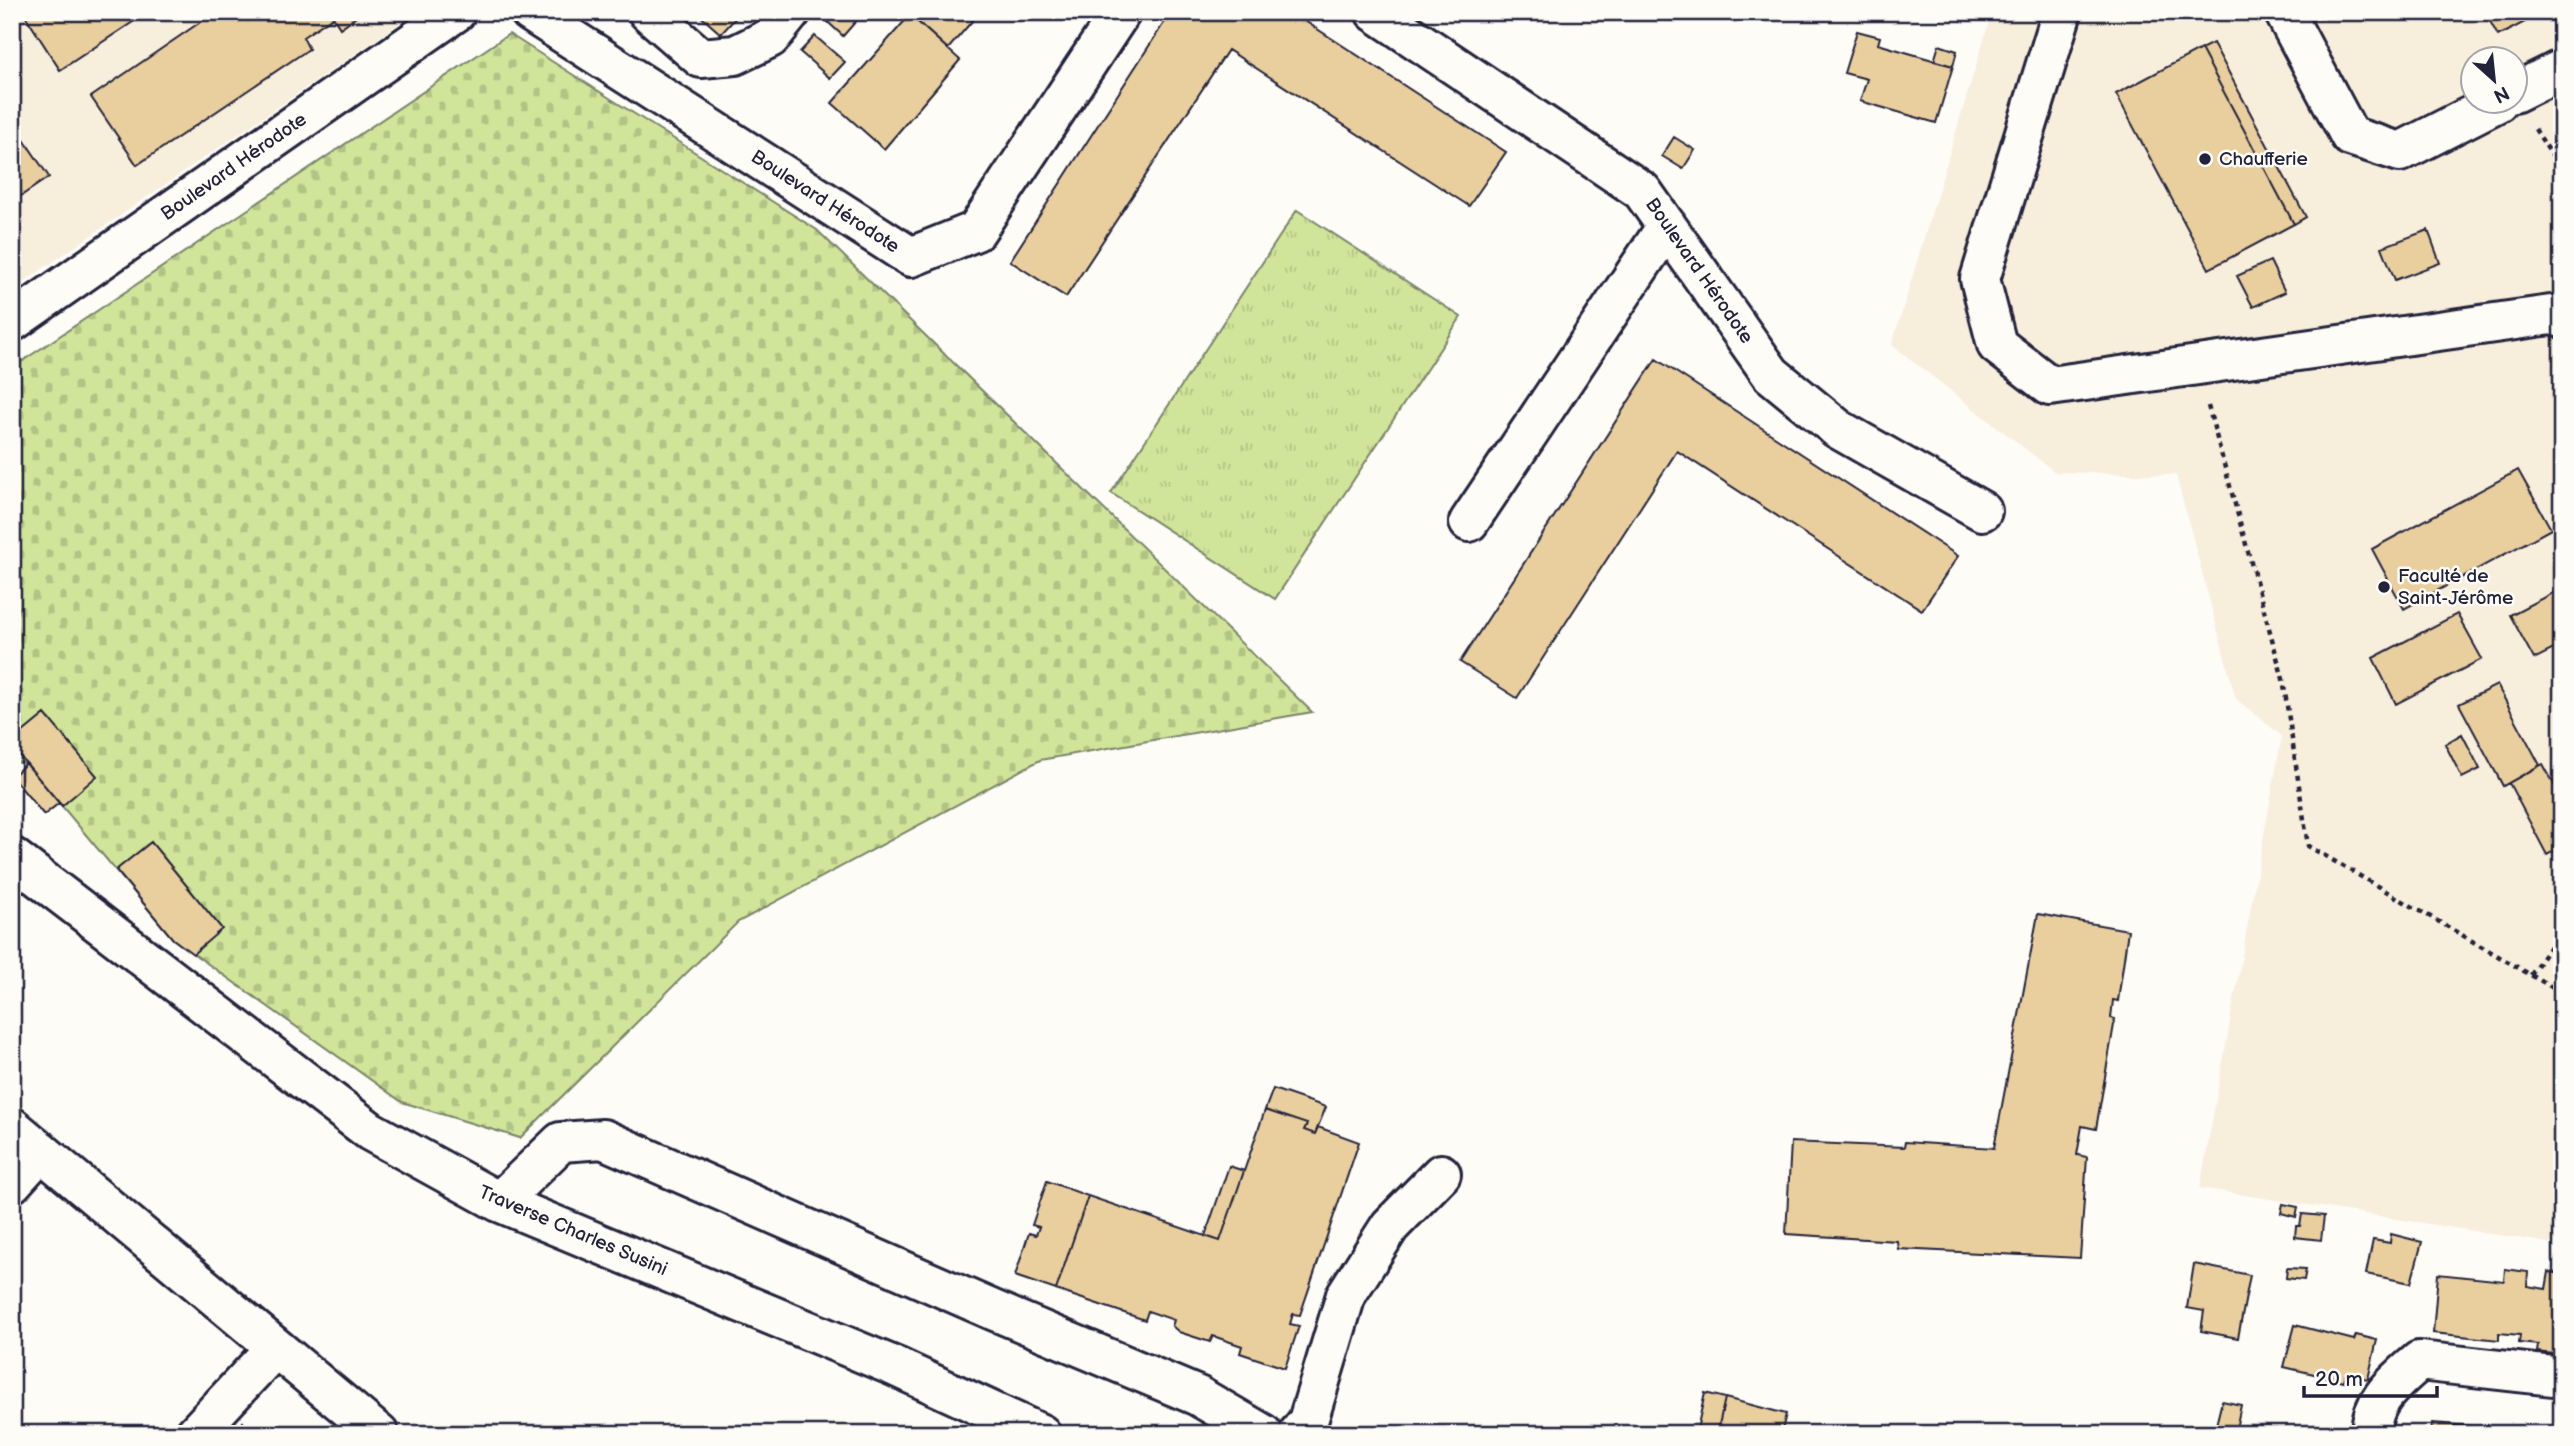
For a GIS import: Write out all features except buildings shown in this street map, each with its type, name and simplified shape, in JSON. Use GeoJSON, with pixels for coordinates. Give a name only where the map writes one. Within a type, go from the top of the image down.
{"type":"FeatureCollection","features":[{"type":"Feature","properties":{"kind":"street","name":"Boulevard Hérodote"},"geometry":{"type":"LineString","coordinates":[[12,322],[456,12]]}},
{"type":"Feature","properties":{"kind":"street","name":"Boulevard Hérodote"},"geometry":{"type":"LineString","coordinates":[[530,12],[911,257],[976,231],[1121,12]]}},
{"type":"Feature","properties":{"kind":"street"},"geometry":{"type":"LineString","coordinates":[[648,12],[701,58],[735,55],[769,38],[791,12]]}},
{"type":"Feature","properties":{"kind":"street","name":"Boulevard Hérodote"},"geometry":{"type":"LineString","coordinates":[[1375,12],[1642,191],[1771,374],[1838,429],[1982,511]]}},
{"type":"Feature","properties":{"kind":"street"},"geometry":{"type":"LineString","coordinates":[[2062,12],[1980,279],[1997,345],[2050,386],[2551,315],[2562,318]]}},
{"type":"Feature","properties":{"kind":"street"},"geometry":{"type":"LineString","coordinates":[[2284,12],[2350,136],[2400,152],[2471,116]]}},
{"type":"Feature","properties":{"kind":"street"},"geometry":{"type":"LineString","coordinates":[[2528,86],[2562,69]]}},
{"type":"Feature","properties":{"kind":"street"},"geometry":{"type":"LineString","coordinates":[[1469,522],[1667,226]]}},
{"type":"Feature","properties":{"kind":"street","name":"Traverse Charles Susini"},"geometry":{"type":"LineString","coordinates":[[12,858],[370,1131],[499,1202],[896,1367],[1041,1434]]}},
{"type":"Feature","properties":{"kind":"street"},"geometry":{"type":"LineString","coordinates":[[12,1127],[379,1434]]}},
{"type":"Feature","properties":{"kind":"street"},"geometry":{"type":"LineString","coordinates":[[499,1202],[561,1142],[603,1139],[993,1310],[1198,1396],[1263,1434]]}},
{"type":"Feature","properties":{"kind":"street"},"geometry":{"type":"LineString","coordinates":[[12,1183],[41,1152]]}},
{"type":"Feature","properties":{"kind":"street"},"geometry":{"type":"LineString","coordinates":[[1297,1434],[1308,1421],[1346,1295],[1390,1226],[1441,1174]]}},
{"type":"Feature","properties":{"kind":"street"},"geometry":{"type":"LineString","coordinates":[[195,1434],[275,1348]]}},
{"type":"Feature","properties":{"kind":"street"},"geometry":{"type":"LineString","coordinates":[[2372,1434],[2371,1427],[2384,1393],[2419,1361],[2562,1377]]}},
{"type":"Feature","properties":{"kind":"path"},"geometry":{"type":"LineString","coordinates":[[2197,365],[2283,679],[2308,846],[2562,993]]}},
{"type":"Feature","properties":{"kind":"path"},"geometry":{"type":"LineString","coordinates":[[2531,975],[2562,928]]}},
{"type":"Feature","properties":{"kind":"shaded area"},"geometry":{"type":"Polygon","coordinates":[[[12,12],[416,12],[12,290],[12,12]]]}},
{"type":"Feature","properties":{"kind":"shaded area","name":"Faculté de Saint-Jérôme"},"geometry":{"type":"Polygon","coordinates":[[[1992,12],[2562,12],[2562,1245],[2200,1188],[2282,736],[2236,699],[2176,475],[2055,472],[1892,345],[1992,12]]]}},
{"type":"Feature","properties":{"kind":"green space"},"geometry":{"type":"Polygon","coordinates":[[[509,34],[817,230],[1312,712],[1040,760],[738,922],[520,1138],[402,1102],[173,939],[26,763],[12,762],[12,368],[509,34]]]}},
{"type":"Feature","properties":{"kind":"green space"},"geometry":{"type":"Polygon","coordinates":[[[1297,210],[1461,317],[1275,599],[1111,493],[1297,210]]]}},
{"type":"Feature","properties":{"kind":"place","name":"Chaufferie"},"geometry":{"type":"Point","coordinates":[2205,159]}},
{"type":"Feature","properties":{"kind":"place","name":"Faculté de Saint-Jérôme"},"geometry":{"type":"Point","coordinates":[2384,587]}}]}
